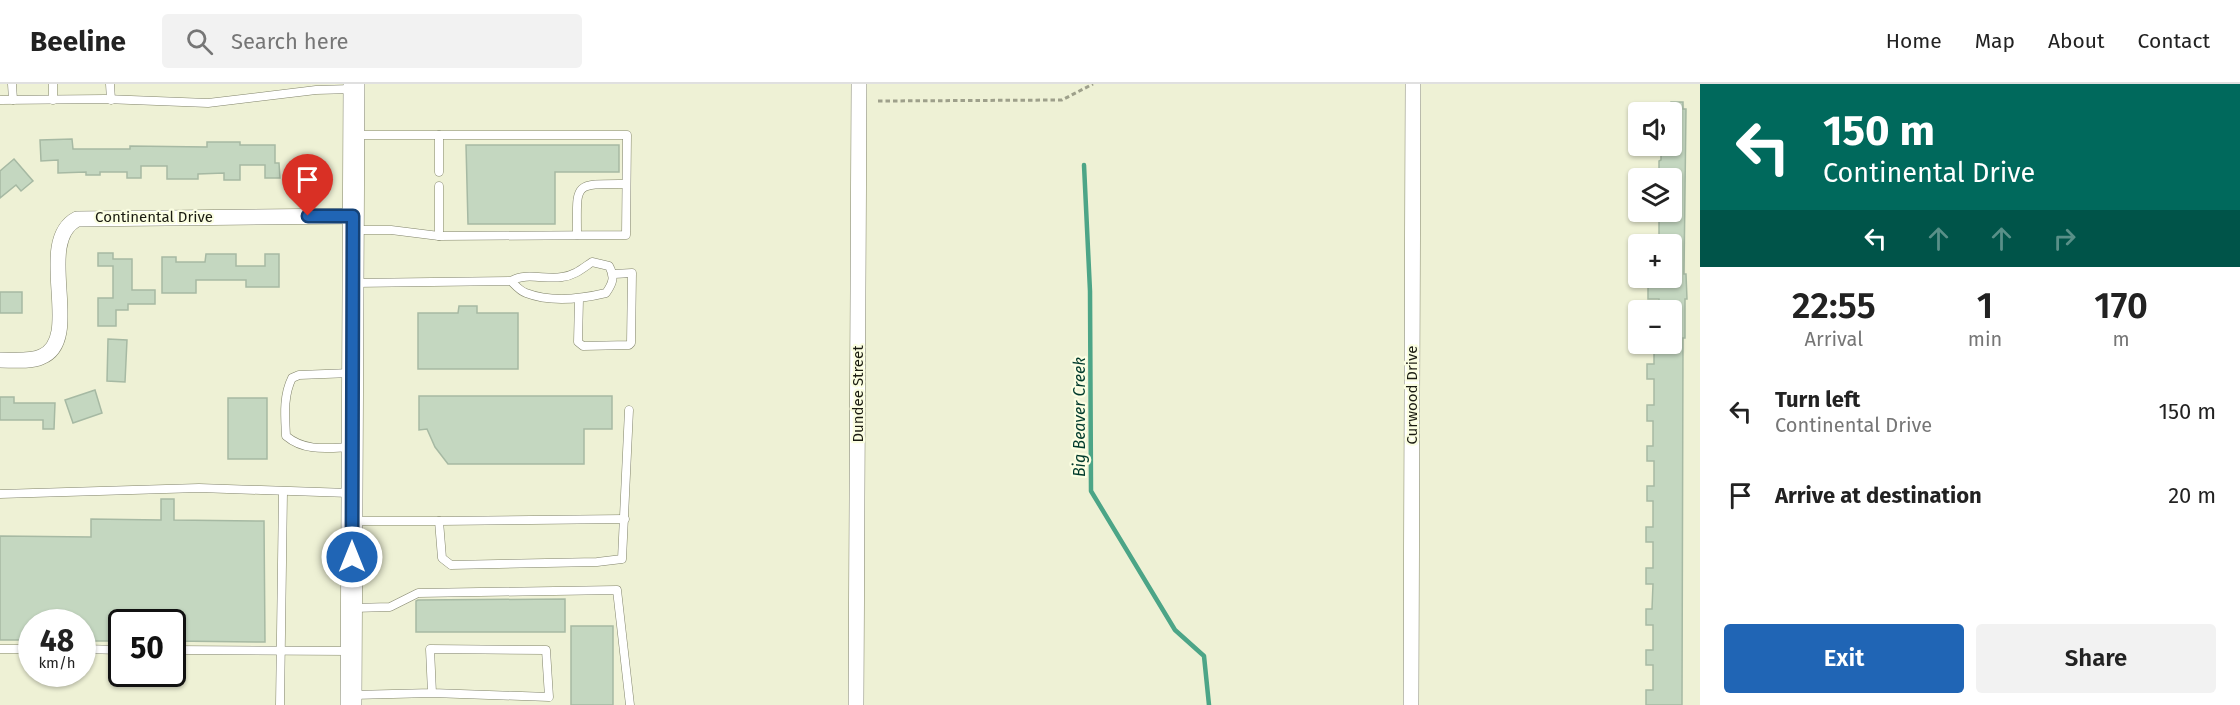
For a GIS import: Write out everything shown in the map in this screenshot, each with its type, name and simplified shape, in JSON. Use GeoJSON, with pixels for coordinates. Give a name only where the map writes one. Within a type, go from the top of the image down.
{"type":"FeatureCollection","features":[{"type":"Feature","properties":{"kind":"main road"},"geometry":{"type":"LineString","coordinates":[[351,700],[354,86]]}},
{"type":"Feature","properties":{"kind":"street","name":"Dundee Street"},"geometry":{"type":"LineString","coordinates":[[856,705],[859,84]]}},
{"type":"Feature","properties":{"kind":"street","name":"Curwood Drive"},"geometry":{"type":"LineString","coordinates":[[1411,705],[1413,84]]}},
{"type":"Feature","properties":{"kind":"street","name":"Continental Drive"},"geometry":{"type":"LineString","coordinates":[[0,360],[40,358],[54,348],[59,330],[60,244],[66,227],[77,219],[353,223]]}},
{"type":"Feature","properties":{"kind":"lane"},"geometry":{"type":"LineString","coordinates":[[12,84],[13,100]]}},
{"type":"Feature","properties":{"kind":"lane"},"geometry":{"type":"LineString","coordinates":[[53,84],[53,100]]}},
{"type":"Feature","properties":{"kind":"lane"},"geometry":{"type":"LineString","coordinates":[[110,84],[111,100]]}},
{"type":"Feature","properties":{"kind":"lane"},"geometry":{"type":"LineString","coordinates":[[0,100],[208,103],[354,86]]}},
{"type":"Feature","properties":{"kind":"lane"},"geometry":{"type":"LineString","coordinates":[[353,223],[439,236],[626,235],[627,135],[354,135]]}},
{"type":"Feature","properties":{"kind":"lane"},"geometry":{"type":"LineString","coordinates":[[439,135],[439,172]]}},
{"type":"Feature","properties":{"kind":"lane"},"geometry":{"type":"LineString","coordinates":[[577,235],[577,195],[581,188],[591,184],[626,184]]}},
{"type":"Feature","properties":{"kind":"lane"},"geometry":{"type":"LineString","coordinates":[[439,236],[440,186]]}},
{"type":"Feature","properties":{"kind":"lane"},"geometry":{"type":"LineString","coordinates":[[353,283],[511,281],[518,277],[563,277],[575,273],[592,262],[609,266],[614,274],[612,285],[606,293],[579,299],[550,298],[524,293],[511,281]]}},
{"type":"Feature","properties":{"kind":"lane"},"geometry":{"type":"LineString","coordinates":[[579,299],[578,342],[583,346],[629,345],[632,343],[632,273],[614,274]]}},
{"type":"Feature","properties":{"kind":"lane"},"geometry":{"type":"LineString","coordinates":[[352,447],[308,448],[294,443],[286,436],[285,410],[287,388],[292,378],[299,375],[353,373]]}},
{"type":"Feature","properties":{"kind":"lane"},"geometry":{"type":"LineString","coordinates":[[439,520],[442,558],[451,565],[597,562],[622,559],[629,410]]}},
{"type":"Feature","properties":{"kind":"lane"},"geometry":{"type":"LineString","coordinates":[[0,494],[199,488],[352,493]]}},
{"type":"Feature","properties":{"kind":"lane"},"geometry":{"type":"LineString","coordinates":[[280,705],[283,492]]}},
{"type":"Feature","properties":{"kind":"lane"},"geometry":{"type":"LineString","coordinates":[[352,522],[625,519]]}},
{"type":"Feature","properties":{"kind":"lane"},"geometry":{"type":"LineString","coordinates":[[351,609],[390,607],[418,593],[617,590],[630,705]]}},
{"type":"Feature","properties":{"kind":"lane"},"geometry":{"type":"LineString","coordinates":[[0,649],[18,649]]}},
{"type":"Feature","properties":{"kind":"lane"},"geometry":{"type":"LineString","coordinates":[[351,700],[432,693],[549,701],[546,650],[430,649],[432,693]]}},
{"type":"Feature","properties":{"kind":"lane"},"geometry":{"type":"LineString","coordinates":[[186,650],[351,651]]}},
{"type":"Feature","properties":{"kind":"path"},"geometry":{"type":"LineString","coordinates":[[878,101],[1062,100],[1093,84]]}},
{"type":"Feature","properties":{"kind":"building"},"geometry":{"type":"Polygon","coordinates":[[[1683,102],[1683,109],[1686,109],[1684,274],[1686,274],[1687,299],[1685,299],[1685,338],[1683,338],[1682,705],[1646,705],[1646,690],[1653,690],[1653,665],[1646,665],[1646,650],[1653,650],[1653,625],[1646,625],[1646,609],[1652,609],[1653,584],[1646,584],[1646,568],[1653,568],[1653,542],[1646,542],[1646,527],[1653,527],[1653,501],[1647,501],[1647,486],[1654,486],[1654,461],[1647,461],[1647,446],[1653,446],[1653,421],[1647,421],[1647,405],[1654,405],[1654,379],[1647,379],[1647,364],[1654,364],[1654,354],[1682,354],[1682,300],[1648,299],[1648,288],[1682,288],[1682,234],[1659,234],[1659,222],[1682,222],[1682,168],[1659,168],[1661,156],[1682,156],[1683,102]]]}},
{"type":"Feature","properties":{"kind":"building"},"geometry":{"type":"Polygon","coordinates":[[[72,139],[73,149],[130,149],[130,146],[207,147],[207,142],[275,145],[275,163],[279,163],[280,178],[265,178],[265,165],[240,165],[240,180],[224,180],[224,173],[198,174],[198,179],[167,179],[167,166],[141,166],[141,178],[127,178],[127,172],[100,172],[100,175],[86,175],[86,172],[58,173],[58,160],[41,161],[40,140],[72,139]]]}},
{"type":"Feature","properties":{"kind":"building"},"geometry":{"type":"Polygon","coordinates":[[[466,145],[619,145],[619,172],[555,172],[555,224],[468,224],[466,145]]]}},
{"type":"Feature","properties":{"kind":"building"},"geometry":{"type":"Polygon","coordinates":[[[14,159],[33,181],[21,191],[16,185],[0,198],[0,171],[14,159]]]}},
{"type":"Feature","properties":{"kind":"building"},"geometry":{"type":"Polygon","coordinates":[[[98,253],[113,253],[113,259],[132,259],[132,290],[155,290],[155,304],[128,304],[128,310],[116,310],[116,326],[98,326],[98,298],[113,298],[113,266],[98,266],[98,253]]]}},
{"type":"Feature","properties":{"kind":"building"},"geometry":{"type":"Polygon","coordinates":[[[206,254],[236,254],[236,266],[265,266],[265,254],[279,254],[279,287],[246,287],[246,280],[196,280],[196,293],[162,293],[162,257],[176,257],[176,262],[205,262],[206,254]]]}},
{"type":"Feature","properties":{"kind":"building"},"geometry":{"type":"Polygon","coordinates":[[[0,292],[22,292],[22,313],[0,313],[0,292]]]}},
{"type":"Feature","properties":{"kind":"building"},"geometry":{"type":"Polygon","coordinates":[[[459,306],[477,306],[477,313],[518,313],[518,369],[418,369],[418,313],[458,313],[459,306]]]}},
{"type":"Feature","properties":{"kind":"building"},"geometry":{"type":"Polygon","coordinates":[[[108,339],[127,340],[125,382],[107,381],[108,339]]]}},
{"type":"Feature","properties":{"kind":"building"},"geometry":{"type":"Polygon","coordinates":[[[95,390],[102,413],[73,423],[65,400],[95,390]]]}},
{"type":"Feature","properties":{"kind":"building"},"geometry":{"type":"Polygon","coordinates":[[[419,396],[612,396],[612,429],[584,429],[584,464],[448,464],[435,447],[427,429],[419,430],[419,396]]]}},
{"type":"Feature","properties":{"kind":"building"},"geometry":{"type":"Polygon","coordinates":[[[0,397],[14,397],[14,403],[55,403],[54,429],[43,429],[43,420],[0,420],[0,397]]]}},
{"type":"Feature","properties":{"kind":"building"},"geometry":{"type":"Polygon","coordinates":[[[228,398],[267,398],[267,459],[228,459],[228,398]]]}},
{"type":"Feature","properties":{"kind":"building"},"geometry":{"type":"Polygon","coordinates":[[[161,499],[174,499],[174,520],[264,521],[265,642],[186,641],[186,609],[108,609],[108,641],[96,641],[96,609],[18,609],[18,640],[0,640],[0,536],[91,537],[91,519],[161,520],[161,499]]]}},
{"type":"Feature","properties":{"kind":"building"},"geometry":{"type":"Polygon","coordinates":[[[565,599],[565,632],[416,632],[416,601],[418,600],[565,599]]]}},
{"type":"Feature","properties":{"kind":"building"},"geometry":{"type":"Polygon","coordinates":[[[571,626],[613,626],[613,705],[571,705],[571,626]]]}},
{"type":"Feature","properties":{"kind":"waterway","name":"Big Beaver Creek"},"geometry":{"type":"LineString","coordinates":[[1084,165],[1090,291],[1091,491],[1175,630],[1204,656],[1209,705]]}},
{"type":"Feature","properties":{"kind":"route"},"geometry":{"type":"LineString","coordinates":[[308,216],[353,216],[352,557]]}}]}
